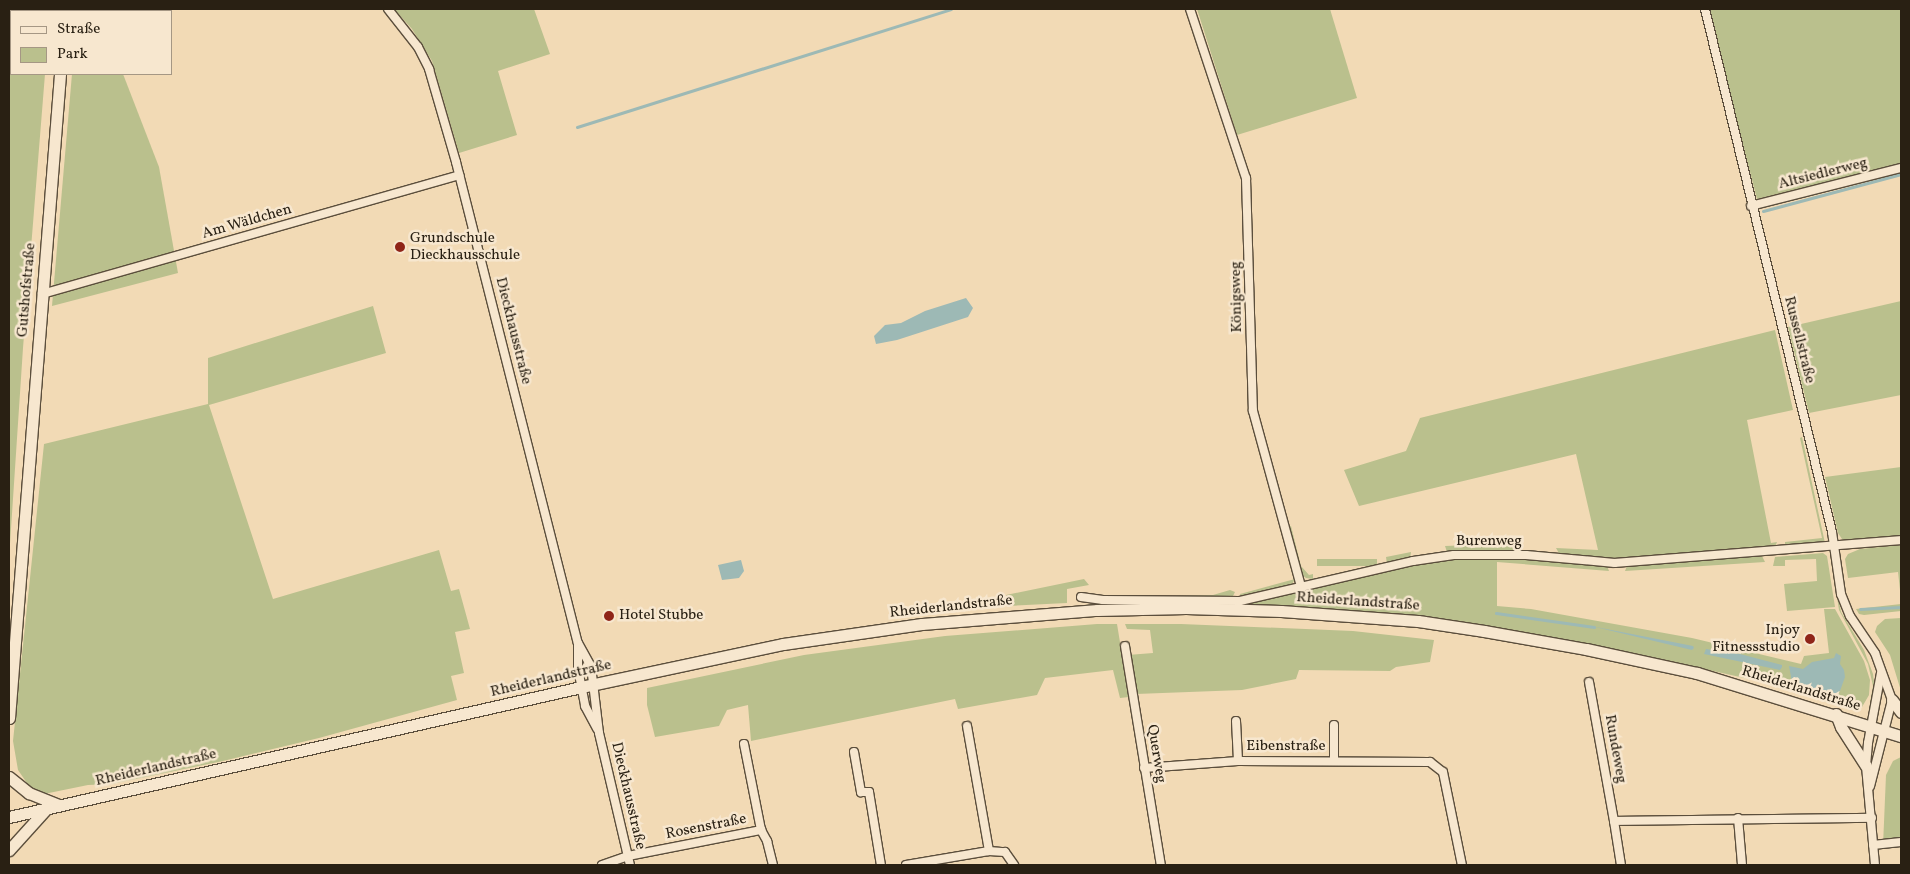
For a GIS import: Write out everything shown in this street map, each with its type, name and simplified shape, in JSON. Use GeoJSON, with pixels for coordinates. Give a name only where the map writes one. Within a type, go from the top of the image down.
{"type":"FeatureCollection","features":[{"type":"Feature","properties":{"kind":"main road","name":"Gutshofstraße"},"geometry":{"type":"LineString","coordinates":[[9,718],[60,75]]}},
{"type":"Feature","properties":{"kind":"main road","name":"Rheiderlandstraße"},"geometry":{"type":"LineString","coordinates":[[9,817],[594,684],[783,644],[922,624],[1039,613],[1186,608],[1330,614],[1418,621],[1586,649],[1696,673],[1836,714],[1901,736]]}},
{"type":"Feature","properties":{"kind":"main road"},"geometry":{"type":"LineString","coordinates":[[1892,700],[1901,712]]}},
{"type":"Feature","properties":{"kind":"main road"},"geometry":{"type":"LineString","coordinates":[[1836,714],[1841,727],[1866,766]]}},
{"type":"Feature","properties":{"kind":"main road"},"geometry":{"type":"LineString","coordinates":[[9,777],[29,793],[58,805]]}},
{"type":"Feature","properties":{"kind":"main road"},"geometry":{"type":"LineString","coordinates":[[9,850],[46,808]]}},
{"type":"Feature","properties":{"kind":"street","name":"Dieckhausstraße"},"geometry":{"type":"LineString","coordinates":[[388,9],[418,47],[429,69],[459,175],[578,643],[590,666],[594,684],[599,733],[630,865]]}},
{"type":"Feature","properties":{"kind":"street","name":"Königsweg"},"geometry":{"type":"LineString","coordinates":[[1190,9],[1246,178],[1252,410],[1301,587]]}},
{"type":"Feature","properties":{"kind":"street","name":"Russellstraße"},"geometry":{"type":"LineString","coordinates":[[1705,9],[1834,546],[1845,606],[1875,653],[1892,700]]}},
{"type":"Feature","properties":{"kind":"street","name":"Altsiedlerweg"},"geometry":{"type":"LineString","coordinates":[[1751,206],[1901,168]]}},
{"type":"Feature","properties":{"kind":"street","name":"Am Wäldchen"},"geometry":{"type":"LineString","coordinates":[[42,294],[459,175]]}},
{"type":"Feature","properties":{"kind":"street","name":"Burenweg"},"geometry":{"type":"LineString","coordinates":[[1081,597],[1103,600],[1240,601],[1414,561],[1454,555],[1526,555],[1615,564],[1901,540]]}},
{"type":"Feature","properties":{"kind":"street","name":"Dieckhausstraße"},"geometry":{"type":"LineString","coordinates":[[578,643],[578,669],[585,706],[599,733]]}},
{"type":"Feature","properties":{"kind":"street","name":"Querweg"},"geometry":{"type":"LineString","coordinates":[[1125,646],[1161,865]]}},
{"type":"Feature","properties":{"kind":"street"},"geometry":{"type":"LineString","coordinates":[[1875,865],[1870,786],[1866,766],[1871,726],[1882,671]]}},
{"type":"Feature","properties":{"kind":"street","name":"Rundeweg"},"geometry":{"type":"LineString","coordinates":[[1589,682],[1621,865]]}},
{"type":"Feature","properties":{"kind":"street"},"geometry":{"type":"LineString","coordinates":[[1870,786],[1892,700]]}},
{"type":"Feature","properties":{"kind":"street","name":"Eibenstraße"},"geometry":{"type":"LineString","coordinates":[[1236,721],[1238,761]]}},
{"type":"Feature","properties":{"kind":"street","name":"Eibenstraße"},"geometry":{"type":"LineString","coordinates":[[1334,725],[1334,761]]}},
{"type":"Feature","properties":{"kind":"street"},"geometry":{"type":"LineString","coordinates":[[966,726],[989,851]]}},
{"type":"Feature","properties":{"kind":"street","name":"Rosenstraße"},"geometry":{"type":"LineString","coordinates":[[744,744],[761,830],[767,841],[772,865]]}},
{"type":"Feature","properties":{"kind":"street"},"geometry":{"type":"LineString","coordinates":[[854,752],[861,792],[869,792],[881,865]]}},
{"type":"Feature","properties":{"kind":"street","name":"Eibenstraße"},"geometry":{"type":"LineString","coordinates":[[1144,768],[1238,761],[1430,762],[1443,772],[1462,865]]}},
{"type":"Feature","properties":{"kind":"street"},"geometry":{"type":"LineString","coordinates":[[1738,818],[1742,865]]}},
{"type":"Feature","properties":{"kind":"street"},"geometry":{"type":"LineString","coordinates":[[1614,821],[1738,818],[1872,818]]}},
{"type":"Feature","properties":{"kind":"street","name":"Rosenstraße"},"geometry":{"type":"LineString","coordinates":[[602,865],[628,856],[761,830]]}},
{"type":"Feature","properties":{"kind":"street"},"geometry":{"type":"LineString","coordinates":[[1873,845],[1901,842]]}},
{"type":"Feature","properties":{"kind":"street"},"geometry":{"type":"LineString","coordinates":[[906,865],[989,851],[1005,852],[1014,865]]}},
{"type":"Feature","properties":{"kind":"green space"},"geometry":{"type":"Polygon","coordinates":[[[9,9],[50,9],[10,10],[10,75],[45,75],[23,348],[9,559],[9,9]]]}},
{"type":"Feature","properties":{"kind":"green space"},"geometry":{"type":"Polygon","coordinates":[[[394,9],[534,9],[550,54],[498,71],[517,135],[459,153],[432,61],[412,29],[394,9]]]}},
{"type":"Feature","properties":{"kind":"green space"},"geometry":{"type":"Polygon","coordinates":[[[1197,9],[1330,9],[1357,98],[1237,135],[1197,9]]]}},
{"type":"Feature","properties":{"kind":"green space"},"geometry":{"type":"Polygon","coordinates":[[[1708,9],[1901,9],[1901,163],[1757,199],[1708,9]]]}},
{"type":"Feature","properties":{"kind":"green space"},"geometry":{"type":"Polygon","coordinates":[[[72,75],[123,75],[159,167],[178,273],[52,306],[72,75]]]}},
{"type":"Feature","properties":{"kind":"green space"},"geometry":{"type":"Polygon","coordinates":[[[1901,301],[1901,395],[1809,413],[1788,327],[1901,301]]]}},
{"type":"Feature","properties":{"kind":"green space"},"geometry":{"type":"Polygon","coordinates":[[[373,306],[386,353],[209,405],[273,599],[439,550],[451,591],[459,589],[470,629],[455,632],[464,673],[451,676],[457,700],[319,738],[223,761],[112,784],[88,785],[44,794],[29,786],[18,770],[13,741],[44,444],[208,404],[208,358],[373,306]]]}},
{"type":"Feature","properties":{"kind":"green space"},"geometry":{"type":"Polygon","coordinates":[[[1775,330],[1793,410],[1747,420],[1771,543],[1777,542],[1774,549],[1603,559],[1560,555],[1556,548],[1598,550],[1576,454],[1359,506],[1344,470],[1406,451],[1420,418],[1775,330]]]}},
{"type":"Feature","properties":{"kind":"green space"},"geometry":{"type":"Polygon","coordinates":[[[1802,437],[1825,543],[1785,548],[1785,542],[1822,538],[1800,438],[1802,437]]]}},
{"type":"Feature","properties":{"kind":"green space"},"geometry":{"type":"Polygon","coordinates":[[[1901,467],[1901,537],[1846,541],[1842,539],[1838,533],[1825,477],[1901,467]]]}},
{"type":"Feature","properties":{"kind":"green space"},"geometry":{"type":"Polygon","coordinates":[[[1291,526],[1301,566],[1309,575],[1313,574],[1313,579],[1306,578],[1301,574],[1288,527],[1291,526]]]}},
{"type":"Feature","properties":{"kind":"green space"},"geometry":{"type":"Polygon","coordinates":[[[1515,545],[1515,552],[1447,552],[1445,546],[1515,545]]]}},
{"type":"Feature","properties":{"kind":"green space"},"geometry":{"type":"Polygon","coordinates":[[[1901,545],[1901,599],[1898,572],[1848,578],[1845,559],[1848,554],[1860,549],[1901,545]]]}},
{"type":"Feature","properties":{"kind":"green space"},"geometry":{"type":"Polygon","coordinates":[[[1411,552],[1410,559],[1387,564],[1386,557],[1411,552]]]}},
{"type":"Feature","properties":{"kind":"green space"},"geometry":{"type":"Polygon","coordinates":[[[1823,553],[1827,556],[1835,607],[1787,611],[1784,584],[1817,581],[1816,559],[1785,560],[1785,566],[1773,566],[1775,557],[1823,553]]]}},
{"type":"Feature","properties":{"kind":"green space"},"geometry":{"type":"Polygon","coordinates":[[[1762,556],[1765,562],[1625,571],[1627,566],[1762,556]]]}},
{"type":"Feature","properties":{"kind":"green space"},"geometry":{"type":"Polygon","coordinates":[[[1506,557],[1607,566],[1609,571],[1497,562],[1497,606],[1531,609],[1692,638],[1801,664],[1804,656],[1829,653],[1824,609],[1835,609],[1864,661],[1870,680],[1869,695],[1862,707],[1848,709],[1762,682],[1638,654],[1572,641],[1427,619],[1052,609],[1095,604],[1245,604],[1419,563],[1453,558],[1506,557]]]}},
{"type":"Feature","properties":{"kind":"green space"},"geometry":{"type":"Polygon","coordinates":[[[1831,558],[1841,612],[1864,650],[1873,674],[1875,691],[1870,703],[1873,686],[1868,664],[1839,610],[1831,558]]]}},
{"type":"Feature","properties":{"kind":"green space"},"geometry":{"type":"Polygon","coordinates":[[[1317,559],[1377,559],[1377,566],[1317,566],[1317,559]]]}},
{"type":"Feature","properties":{"kind":"green space"},"geometry":{"type":"Polygon","coordinates":[[[1084,579],[1089,585],[1067,589],[1067,603],[1008,606],[1006,595],[1084,579]]]}},
{"type":"Feature","properties":{"kind":"green space"},"geometry":{"type":"Polygon","coordinates":[[[1295,579],[1291,586],[1241,598],[1240,594],[1295,579]]]}},
{"type":"Feature","properties":{"kind":"green space"},"geometry":{"type":"Polygon","coordinates":[[[1230,590],[1235,592],[1232,598],[1172,596],[1213,595],[1230,590]]]}},
{"type":"Feature","properties":{"kind":"green space"},"geometry":{"type":"Polygon","coordinates":[[[1901,604],[1901,611],[1864,615],[1859,614],[1856,609],[1901,604]]]}},
{"type":"Feature","properties":{"kind":"green space"},"geometry":{"type":"Polygon","coordinates":[[[1901,618],[1901,691],[1890,655],[1875,632],[1877,626],[1885,619],[1901,618]]]}},
{"type":"Feature","properties":{"kind":"green space"},"geometry":{"type":"Polygon","coordinates":[[[1117,624],[1129,697],[1120,698],[1113,670],[1045,678],[1037,695],[958,709],[955,699],[751,741],[748,705],[727,710],[719,726],[655,737],[647,705],[647,688],[804,655],[945,636],[1117,624]]]}},
{"type":"Feature","properties":{"kind":"green space"},"geometry":{"type":"Polygon","coordinates":[[[1125,624],[1181,624],[1353,631],[1434,640],[1430,662],[1396,667],[1390,671],[1299,670],[1296,679],[1242,690],[1136,694],[1128,655],[1153,653],[1150,630],[1127,629],[1125,624]]]}},
{"type":"Feature","properties":{"kind":"green space"},"geometry":{"type":"Polygon","coordinates":[[[1901,757],[1901,844],[1883,846],[1886,775],[1893,761],[1901,757]]]}},
{"type":"Feature","properties":{"kind":"water"},"geometry":{"type":"Polygon","coordinates":[[[966,298],[973,308],[968,317],[897,340],[876,344],[874,336],[885,325],[901,323],[925,311],[966,298]]]}},
{"type":"Feature","properties":{"kind":"water"},"geometry":{"type":"Polygon","coordinates":[[[741,560],[744,571],[739,578],[722,580],[718,565],[741,560]]]}},
{"type":"Feature","properties":{"kind":"water"},"geometry":{"type":"Polygon","coordinates":[[[1591,626],[1693,646],[1694,648],[1692,650],[1591,626]]]}},
{"type":"Feature","properties":{"kind":"water"},"geometry":{"type":"Polygon","coordinates":[[[1706,649],[1740,654],[1782,665],[1782,667],[1780,670],[1704,654],[1706,649]]]}},
{"type":"Feature","properties":{"kind":"water"},"geometry":{"type":"Polygon","coordinates":[[[1836,653],[1841,656],[1840,664],[1844,670],[1845,677],[1840,691],[1834,695],[1792,682],[1789,666],[1803,669],[1812,662],[1834,658],[1836,653]]]}},
{"type":"Feature","properties":{"kind":"waterway"},"geometry":{"type":"LineString","coordinates":[[577,127],[951,9]]}},
{"type":"Feature","properties":{"kind":"waterway"},"geometry":{"type":"LineString","coordinates":[[1763,211],[1901,174]]}},
{"type":"Feature","properties":{"kind":"waterway"},"geometry":{"type":"LineString","coordinates":[[1860,609],[1901,607]]}},
{"type":"Feature","properties":{"kind":"waterway"},"geometry":{"type":"LineString","coordinates":[[1496,613],[1594,627]]}},
{"type":"Feature","properties":{"kind":"place","name":"Grundschule Dieckhausschule"},"geometry":{"type":"Point","coordinates":[400,247]}},
{"type":"Feature","properties":{"kind":"place","name":"Hotel Stubbe"},"geometry":{"type":"Point","coordinates":[609,616]}},
{"type":"Feature","properties":{"kind":"place","name":"Injoy Fitnessstudio"},"geometry":{"type":"Point","coordinates":[1810,639]}}]}
